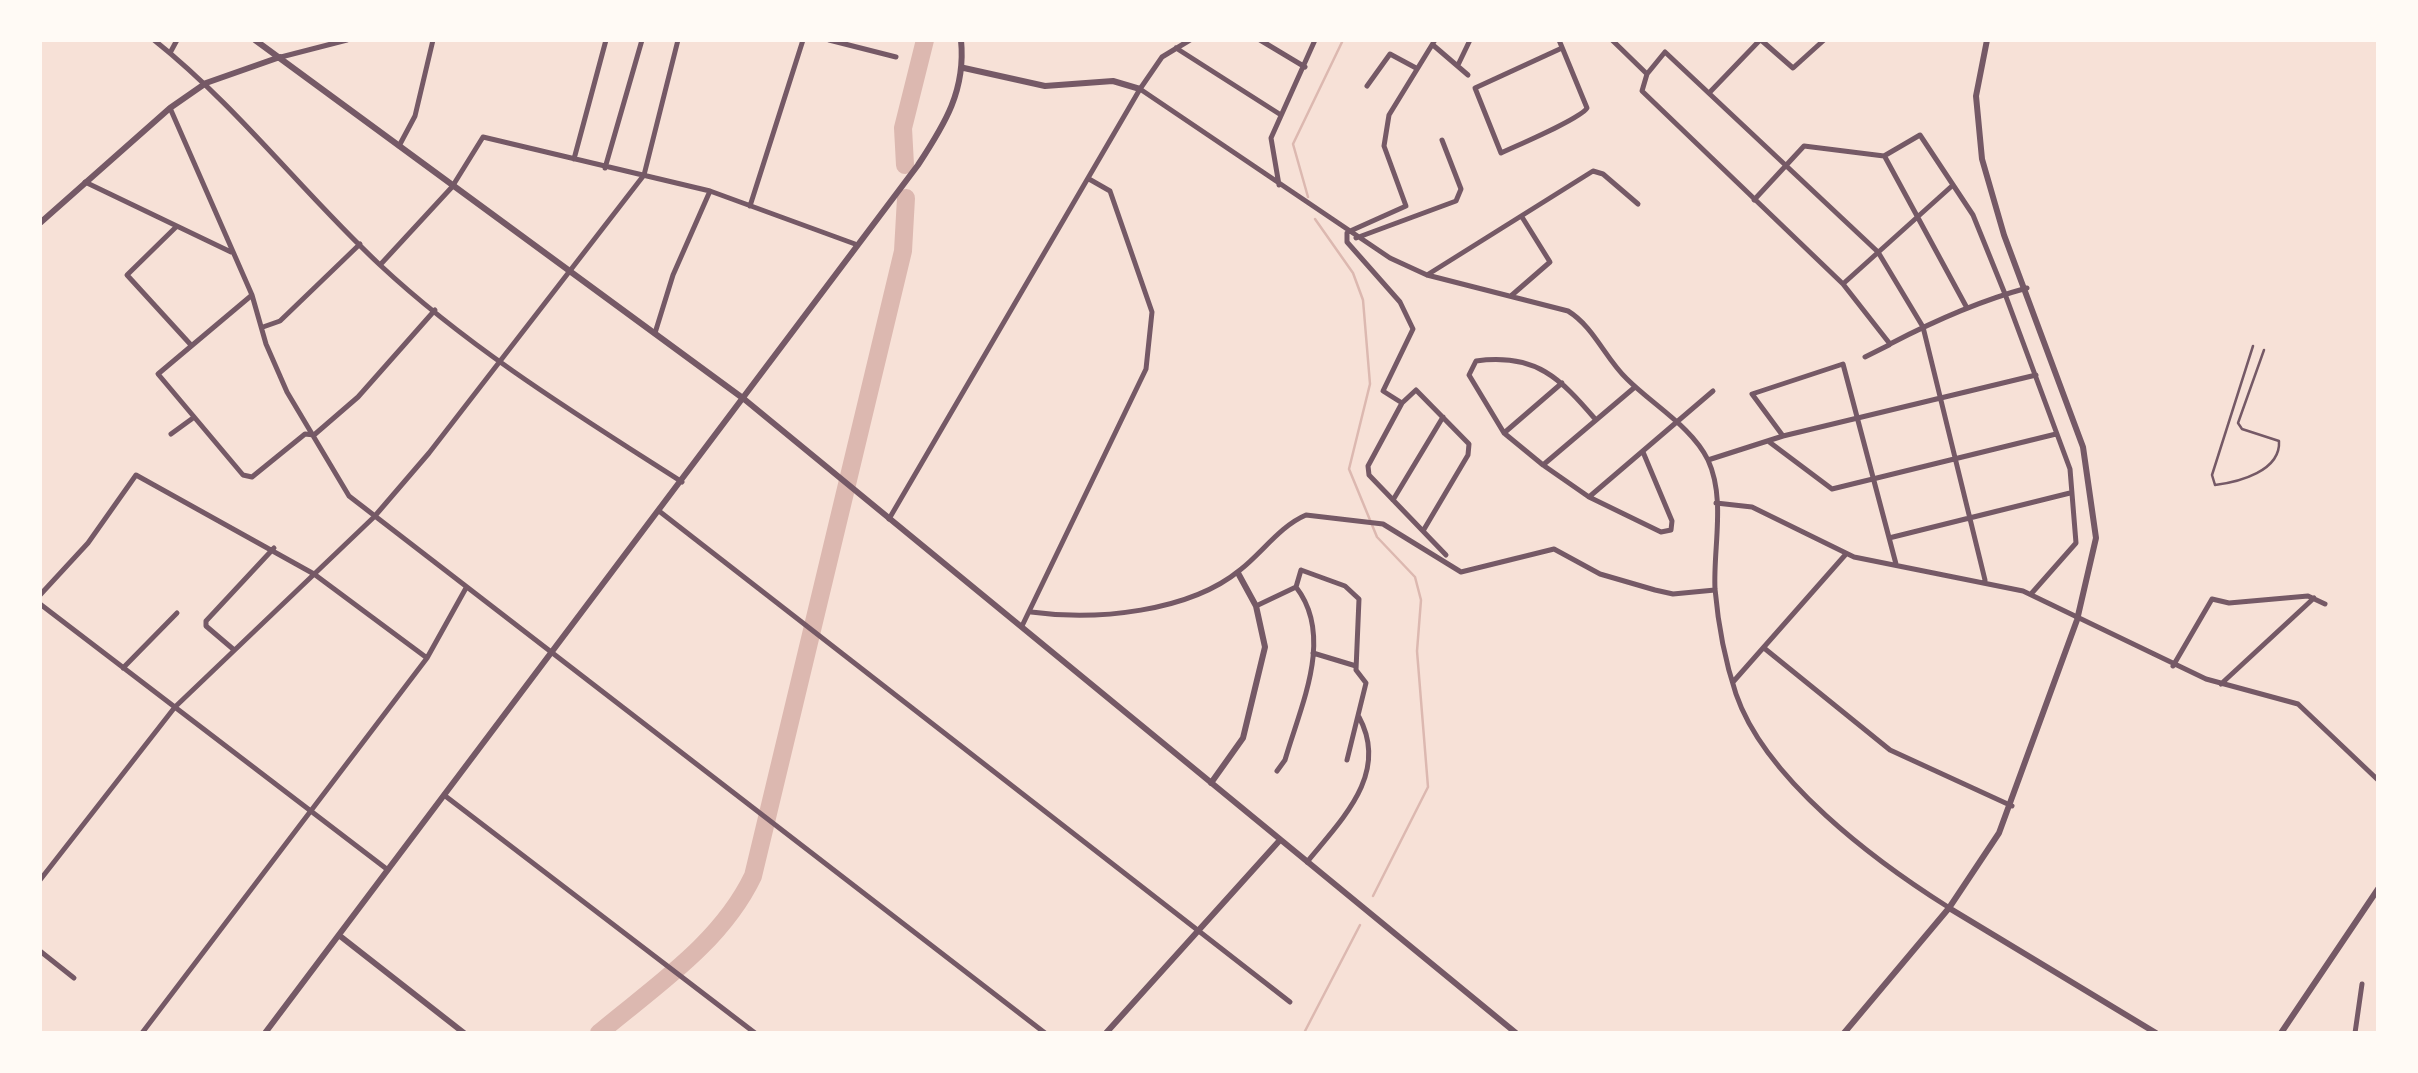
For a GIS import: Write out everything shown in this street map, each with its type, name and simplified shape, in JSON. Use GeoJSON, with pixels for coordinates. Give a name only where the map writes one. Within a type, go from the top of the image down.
{"type":"FeatureCollection","features":[{"type":"Feature","properties":{"kind":"street"},"geometry":{"type":"LineString","coordinates":[[154,40],[206,83],[380,265],[570,410],[682,482]]}},
{"type":"Feature","properties":{"kind":"street"},"geometry":{"type":"LineString","coordinates":[[170,53],[177,40]]}},
{"type":"Feature","properties":{"kind":"street"},"geometry":{"type":"LineString","coordinates":[[255,40],[282,56],[452,187],[744,399],[1516,1033]]}},
{"type":"Feature","properties":{"kind":"street"},"geometry":{"type":"LineString","coordinates":[[40,223],[170,108],[206,83],[282,56],[348,40]]}},
{"type":"Feature","properties":{"kind":"street"},"geometry":{"type":"LineString","coordinates":[[399,146],[414,116],[433,40]]}},
{"type":"Feature","properties":{"kind":"street"},"geometry":{"type":"LineString","coordinates":[[574,160],[606,40]]}},
{"type":"Feature","properties":{"kind":"street"},"geometry":{"type":"LineString","coordinates":[[606,168],[642,40]]}},
{"type":"Feature","properties":{"kind":"street"},"geometry":{"type":"LineString","coordinates":[[40,880],[175,706],[374,516],[503,360],[567,269],[644,176],[678,40]]}},
{"type":"Feature","properties":{"kind":"street"},"geometry":{"type":"LineString","coordinates":[[750,206],[804,40]]}},
{"type":"Feature","properties":{"kind":"street"},"geometry":{"type":"LineString","coordinates":[[828,40],[896,58]]}},
{"type":"Feature","properties":{"kind":"street"},"geometry":{"type":"LineString","coordinates":[[265,1033],[682,482],[948,120],[964,68],[961,40]]}},
{"type":"Feature","properties":{"kind":"street"},"geometry":{"type":"LineString","coordinates":[[889,518],[1140,88],[1162,57],[1190,40]]}},
{"type":"Feature","properties":{"kind":"street"},"geometry":{"type":"LineString","coordinates":[[1260,40],[1305,68]]}},
{"type":"Feature","properties":{"kind":"street"},"geometry":{"type":"LineString","coordinates":[[1279,185],[1271,146],[1315,40]]}},
{"type":"Feature","properties":{"kind":"street"},"geometry":{"type":"LineString","coordinates":[[1458,65],[1470,40]]}},
{"type":"Feature","properties":{"kind":"street"},"geometry":{"type":"LineString","coordinates":[[1559,40],[1587,108],[1581,118],[1543,130],[1501,153],[1474,88],[1562,48]]}},
{"type":"Feature","properties":{"kind":"street"},"geometry":{"type":"LineString","coordinates":[[1612,40],[1648,74]]}},
{"type":"Feature","properties":{"kind":"street"},"geometry":{"type":"LineString","coordinates":[[1618,48],[1625,40]]}},
{"type":"Feature","properties":{"kind":"street"},"geometry":{"type":"LineString","coordinates":[[1710,92],[1761,40],[1793,68],[1824,40]]}},
{"type":"Feature","properties":{"kind":"street"},"geometry":{"type":"LineString","coordinates":[[1844,1033],[1949,908],[1988,852],[2012,806],[2077,620],[2092,561],[2095,509],[2083,447],[2027,288],[2004,235],[1982,159],[1976,96],[1988,40]]}},
{"type":"Feature","properties":{"kind":"street"},"geometry":{"type":"LineString","coordinates":[[1347,232],[1406,206],[1384,146],[1389,114],[1434,42],[1468,76]]}},
{"type":"Feature","properties":{"kind":"street"},"geometry":{"type":"LineString","coordinates":[[1176,48],[1281,115]]}},
{"type":"Feature","properties":{"kind":"street"},"geometry":{"type":"LineString","coordinates":[[1890,344],[1843,284],[1642,91],[1648,74],[1665,52],[1878,252],[1923,327],[1985,580]]}},
{"type":"Feature","properties":{"kind":"street"},"geometry":{"type":"LineString","coordinates":[[1367,86],[1390,54],[1416,68]]}},
{"type":"Feature","properties":{"kind":"street"},"geometry":{"type":"LineString","coordinates":[[964,68],[1044,86],[1113,81],[1140,88],[1356,238],[1426,276],[1512,295],[1578,317],[1635,387],[1677,423],[1708,460],[1716,503],[1716,590],[1733,682],[1763,744],[1806,794],[1898,874],[2156,1033]]}},
{"type":"Feature","properties":{"kind":"street"},"geometry":{"type":"LineString","coordinates":[[170,108],[252,294],[286,392],[349,496],[1044,1033]]}},
{"type":"Feature","properties":{"kind":"street"},"geometry":{"type":"LineString","coordinates":[[1754,200],[1804,146],[1884,156],[1920,135],[1973,215],[2070,469],[2076,543],[2031,594]]}},
{"type":"Feature","properties":{"kind":"street"},"geometry":{"type":"LineString","coordinates":[[380,265],[452,187],[483,137],[710,191],[854,244]]}},
{"type":"Feature","properties":{"kind":"street"},"geometry":{"type":"LineString","coordinates":[[1356,238],[1456,201],[1462,190],[1442,140]]}},
{"type":"Feature","properties":{"kind":"street"},"geometry":{"type":"LineString","coordinates":[[1884,156],[1967,308]]}},
{"type":"Feature","properties":{"kind":"street"},"geometry":{"type":"LineString","coordinates":[[1426,276],[1593,171],[1603,174],[1638,204]]}},
{"type":"Feature","properties":{"kind":"street"},"geometry":{"type":"LineString","coordinates":[[1022,626],[1146,369],[1150,348],[1152,312],[1110,192],[1089,179]]}},
{"type":"Feature","properties":{"kind":"street"},"geometry":{"type":"LineString","coordinates":[[85,182],[232,252]]}},
{"type":"Feature","properties":{"kind":"street"},"geometry":{"type":"LineString","coordinates":[[1843,284],[1952,184]]}},
{"type":"Feature","properties":{"kind":"street"},"geometry":{"type":"LineString","coordinates":[[655,333],[673,274],[710,191]]}},
{"type":"Feature","properties":{"kind":"street"},"geometry":{"type":"LineString","coordinates":[[1512,295],[1550,262],[1522,217]]}},
{"type":"Feature","properties":{"kind":"street"},"geometry":{"type":"LineString","coordinates":[[176,227],[127,275],[191,345]]}},
{"type":"Feature","properties":{"kind":"street"},"geometry":{"type":"LineString","coordinates":[[1347,232],[1347,242],[1400,302],[1413,329],[1382,388],[1402,403]]}},
{"type":"Feature","properties":{"kind":"street"},"geometry":{"type":"LineString","coordinates":[[263,327],[280,322],[360,244]]}},
{"type":"Feature","properties":{"kind":"street"},"geometry":{"type":"LineString","coordinates":[[1865,357],[1967,308],[2027,288]]}},
{"type":"Feature","properties":{"kind":"street"},"geometry":{"type":"LineString","coordinates":[[252,294],[158,374],[243,475],[252,478],[304,434],[314,435],[358,396],[435,310]]}},
{"type":"Feature","properties":{"kind":"street"},"geometry":{"type":"LineString","coordinates":[[1596,420],[1563,382],[1535,365],[1476,361],[1469,375],[1504,432],[1543,466],[1589,497],[1661,532],[1671,530],[1672,522],[1643,452]]}},
{"type":"Feature","properties":{"kind":"street"},"geometry":{"type":"LineString","coordinates":[[1783,436],[1752,394],[1844,364],[1896,564]]}},
{"type":"Feature","properties":{"kind":"street"},"geometry":{"type":"LineString","coordinates":[[1708,460],[1767,440],[2036,375]]}},
{"type":"Feature","properties":{"kind":"street"},"geometry":{"type":"LineString","coordinates":[[1504,432],[1563,382]]}},
{"type":"Feature","properties":{"kind":"street"},"geometry":{"type":"LineString","coordinates":[[1543,466],[1635,387]]}},
{"type":"Feature","properties":{"kind":"street"},"geometry":{"type":"LineString","coordinates":[[1423,531],[1468,454],[1469,444],[1416,390],[1402,403],[1368,466],[1369,474],[1393,500],[1423,531],[1446,554]]}},
{"type":"Feature","properties":{"kind":"street"},"geometry":{"type":"LineString","coordinates":[[1589,497],[1712,391]]}},
{"type":"Feature","properties":{"kind":"street"},"geometry":{"type":"LineString","coordinates":[[1393,500],[1443,417]]}},
{"type":"Feature","properties":{"kind":"street"},"geometry":{"type":"LineString","coordinates":[[171,434],[193,418]]}},
{"type":"Feature","properties":{"kind":"street"},"geometry":{"type":"LineString","coordinates":[[1767,440],[1832,490],[2056,434]]}},
{"type":"Feature","properties":{"kind":"street"},"geometry":{"type":"LineString","coordinates":[[40,596],[88,543],[136,476],[274,548],[427,658]]}},
{"type":"Feature","properties":{"kind":"street"},"geometry":{"type":"LineString","coordinates":[[1889,538],[2071,492]]}},
{"type":"Feature","properties":{"kind":"street"},"geometry":{"type":"LineString","coordinates":[[1716,503],[1752,507],[1846,554],[1985,580],[2031,594],[2174,666],[2221,684],[2298,704],[2378,780]]}},
{"type":"Feature","properties":{"kind":"street"},"geometry":{"type":"LineString","coordinates":[[658,512],[1290,1002]]}},
{"type":"Feature","properties":{"kind":"street"},"geometry":{"type":"LineString","coordinates":[[1031,612],[1165,606],[1238,573],[1297,519],[1313,515],[1376,522],[1461,572],[1554,549],[1600,574],[1654,590],[1673,594],[1716,590]]}},
{"type":"Feature","properties":{"kind":"street"},"geometry":{"type":"LineString","coordinates":[[233,649],[206,626],[206,621],[274,548]]}},
{"type":"Feature","properties":{"kind":"street"},"geometry":{"type":"LineString","coordinates":[[1733,682],[1846,554]]}},
{"type":"Feature","properties":{"kind":"street"},"geometry":{"type":"LineString","coordinates":[[1278,771],[1285,760],[1313,654],[1314,625],[1296,587],[1302,570],[1346,586],[1359,599],[1356,666],[1366,683],[1347,760]]}},
{"type":"Feature","properties":{"kind":"street"},"geometry":{"type":"LineString","coordinates":[[1212,783],[1243,738],[1263,661],[1264,628],[1238,573]]}},
{"type":"Feature","properties":{"kind":"street"},"geometry":{"type":"LineString","coordinates":[[1256,606],[1296,587]]}},
{"type":"Feature","properties":{"kind":"street"},"geometry":{"type":"LineString","coordinates":[[142,1033],[427,658],[466,588]]}},
{"type":"Feature","properties":{"kind":"street"},"geometry":{"type":"LineString","coordinates":[[2174,666],[2212,600],[2229,603],[2314,598],[2325,604]]}},
{"type":"Feature","properties":{"kind":"street"},"geometry":{"type":"LineString","coordinates":[[2221,684],[2314,598]]}},
{"type":"Feature","properties":{"kind":"street"},"geometry":{"type":"LineString","coordinates":[[40,604],[388,870]]}},
{"type":"Feature","properties":{"kind":"street"},"geometry":{"type":"LineString","coordinates":[[123,668],[177,614]]}},
{"type":"Feature","properties":{"kind":"street"},"geometry":{"type":"LineString","coordinates":[[1764,648],[1890,750],[2012,806]]}},
{"type":"Feature","properties":{"kind":"street"},"geometry":{"type":"LineString","coordinates":[[1313,654],[1356,666]]}},
{"type":"Feature","properties":{"kind":"street"},"geometry":{"type":"LineString","coordinates":[[1307,862],[1356,802],[1368,778],[1366,730],[1358,714]]}},
{"type":"Feature","properties":{"kind":"street"},"geometry":{"type":"LineString","coordinates":[[444,796],[755,1033]]}},
{"type":"Feature","properties":{"kind":"street"},"geometry":{"type":"LineString","coordinates":[[1106,1033],[1280,840]]}},
{"type":"Feature","properties":{"kind":"street"},"geometry":{"type":"LineString","coordinates":[[2281,1033],[2378,889]]}},
{"type":"Feature","properties":{"kind":"street"},"geometry":{"type":"LineString","coordinates":[[340,936],[464,1033]]}},
{"type":"Feature","properties":{"kind":"street"},"geometry":{"type":"LineString","coordinates":[[40,951],[74,978]]}},
{"type":"Feature","properties":{"kind":"street"},"geometry":{"type":"LineString","coordinates":[[2355,1033],[2362,984]]}},
{"type":"Feature","properties":{"kind":"lane"},"geometry":{"type":"LineString","coordinates":[[2253,346],[2212,475],[2216,485],[2241,482],[2272,462],[2280,450],[2279,441],[2242,429],[2238,423],[2264,350]]}},
{"type":"Feature","properties":{"kind":"waterway"},"geometry":{"type":"LineString","coordinates":[[905,165],[903,128],[925,40]]}},
{"type":"Feature","properties":{"kind":"waterway"},"geometry":{"type":"LineString","coordinates":[[1308,197],[1293,144],[1343,40]]}},
{"type":"Feature","properties":{"kind":"waterway"},"geometry":{"type":"LineString","coordinates":[[599,1033],[705,943],[753,876],[903,251],[906,198]]}},
{"type":"Feature","properties":{"kind":"waterway"},"geometry":{"type":"LineString","coordinates":[[1315,219],[1353,273],[1363,300],[1370,384],[1349,469],[1377,537],[1415,577],[1421,600],[1417,651],[1428,787],[1373,896]]}},
{"type":"Feature","properties":{"kind":"waterway"},"geometry":{"type":"LineString","coordinates":[[1304,1033],[1360,925]]}}]}
